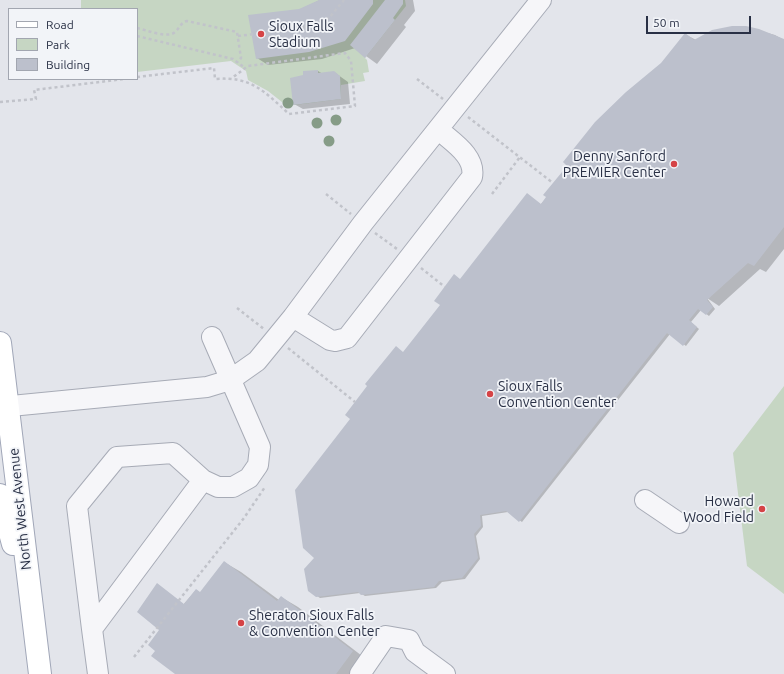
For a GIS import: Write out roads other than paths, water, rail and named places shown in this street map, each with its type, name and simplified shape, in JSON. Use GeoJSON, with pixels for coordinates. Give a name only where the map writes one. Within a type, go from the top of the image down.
{"type":"FeatureCollection","features":[{"type":"Feature","properties":{"kind":"main road","name":"North West Avenue"},"geometry":{"type":"LineString","coordinates":[[0,343],[3,404],[40,674]]}},
{"type":"Feature","properties":{"kind":"main road"},"geometry":{"type":"LineString","coordinates":[[0,495],[20,570],[27,578]]}},
{"type":"Feature","properties":{"kind":"lane"},"geometry":{"type":"LineString","coordinates":[[3,404],[207,387],[230,380],[257,361],[293,317],[363,223],[541,0]]}},
{"type":"Feature","properties":{"kind":"lane"},"geometry":{"type":"LineString","coordinates":[[293,317],[330,340],[335,341],[347,338],[472,177],[473,171],[471,161],[438,130]]}},
{"type":"Feature","properties":{"kind":"lane"},"geometry":{"type":"LineString","coordinates":[[98,674],[78,506],[117,457],[173,454],[203,480],[218,487],[233,487],[249,478],[258,465],[260,448],[243,404],[230,380],[212,337]]}},
{"type":"Feature","properties":{"kind":"lane"},"geometry":{"type":"LineString","coordinates":[[92,629],[203,480]]}},
{"type":"Feature","properties":{"kind":"lane"},"geometry":{"type":"LineString","coordinates":[[645,500],[679,523]]}},
{"type":"Feature","properties":{"kind":"lane"},"geometry":{"type":"LineString","coordinates":[[360,674],[386,636],[409,640],[415,652],[445,674]]}},
{"type":"Feature","properties":{"kind":"place","name":"Sioux Falls Stadium"},"geometry":{"type":"Point","coordinates":[261,34]}},
{"type":"Feature","properties":{"kind":"place","name":"Denny Sanford PREMIER Center"},"geometry":{"type":"Point","coordinates":[674,164]}},
{"type":"Feature","properties":{"kind":"place","name":"Sioux Falls Convention Center"},"geometry":{"type":"Point","coordinates":[490,394]}},
{"type":"Feature","properties":{"kind":"place","name":"Howard Wood Field"},"geometry":{"type":"Point","coordinates":[762,509]}},
{"type":"Feature","properties":{"kind":"place","name":"Sheraton Sioux Falls & Convention Center"},"geometry":{"type":"Point","coordinates":[241,623]}}]}
